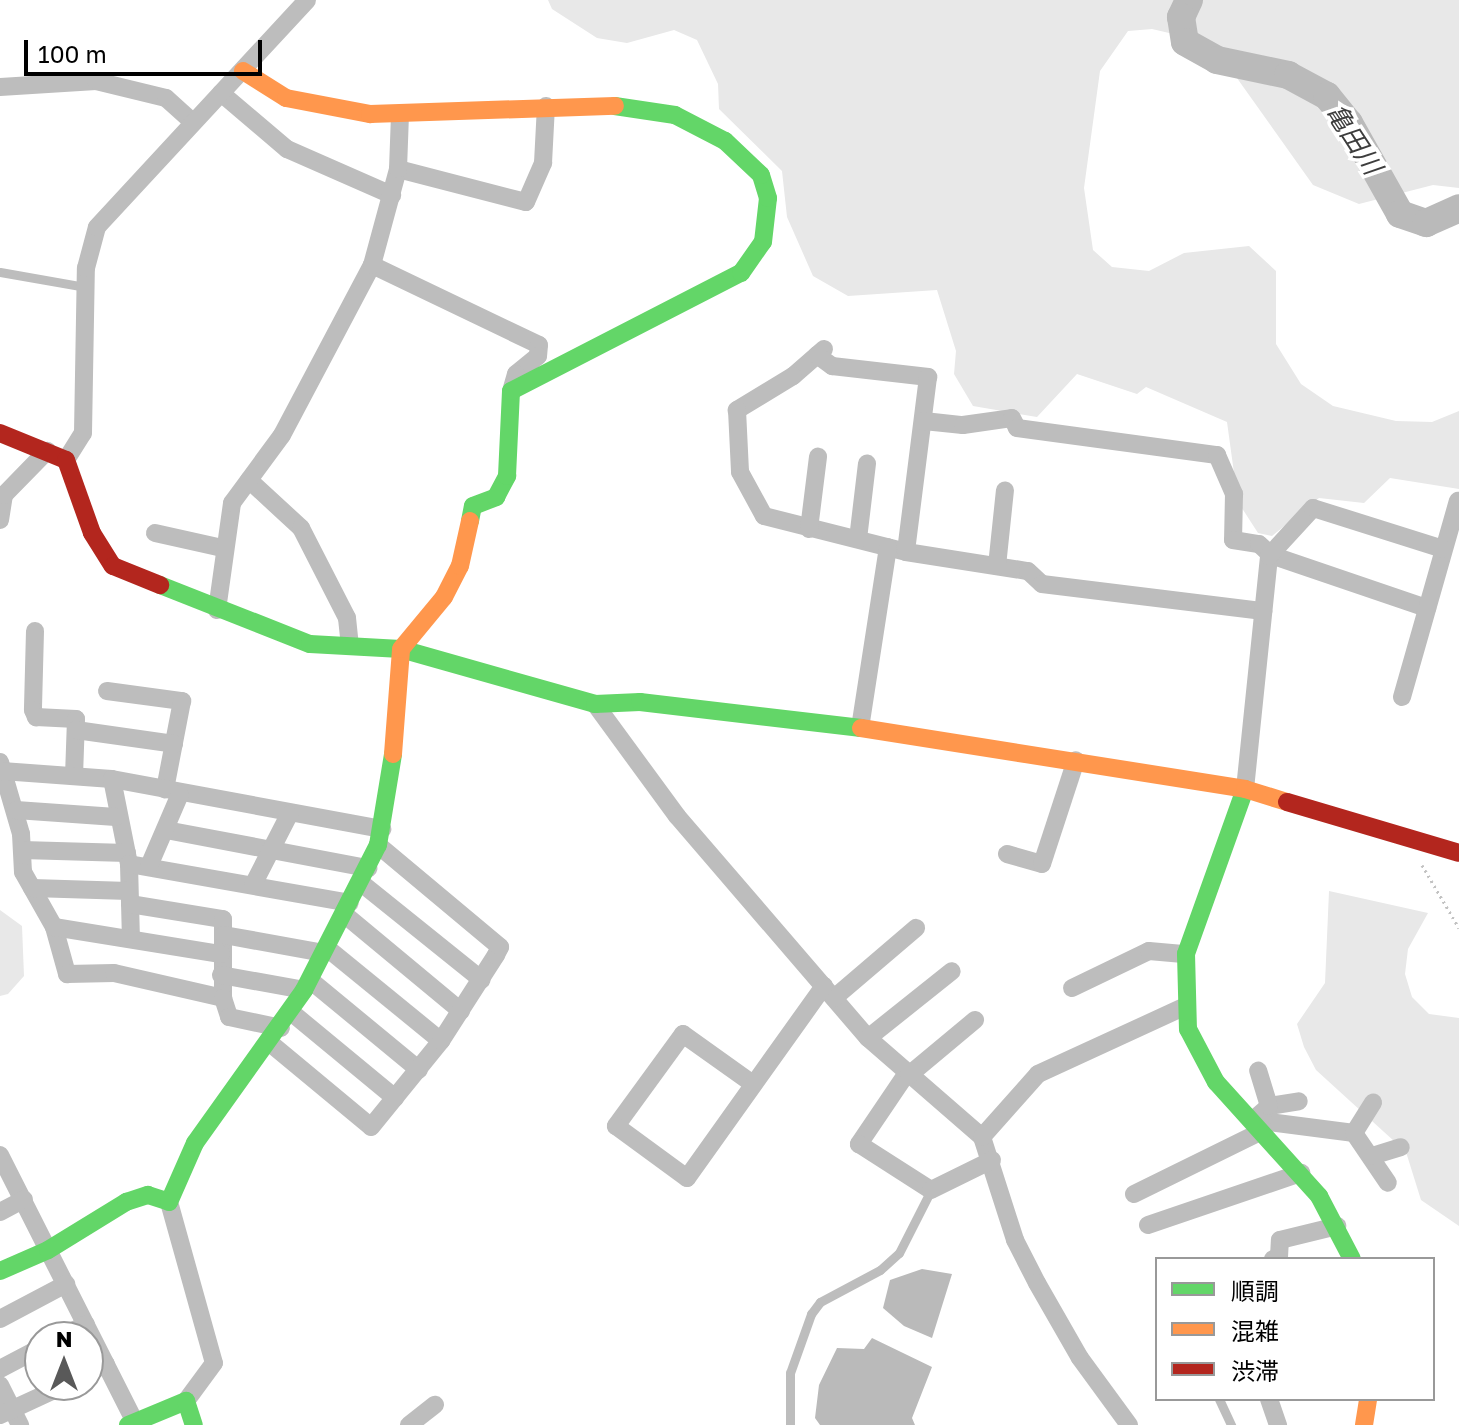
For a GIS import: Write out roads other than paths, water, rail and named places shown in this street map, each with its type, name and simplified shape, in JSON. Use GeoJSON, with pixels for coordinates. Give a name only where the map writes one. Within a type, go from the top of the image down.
{"type":"FeatureCollection","features":[{"type":"Feature","properties":{"kind":"street"},"geometry":{"type":"LineString","coordinates":[[66,460],[83,433],[87,252],[97,227],[307,0]]}},
{"type":"Feature","properties":{"kind":"street"},"geometry":{"type":"LineString","coordinates":[[243,71],[297,101],[400,114],[546,106],[635,106],[694,123],[741,152],[761,175],[767,217],[763,242],[741,273],[511,391]]}},
{"type":"Feature","properties":{"kind":"street"},"geometry":{"type":"LineString","coordinates":[[0,87],[96,81],[166,98],[193,122]]}},
{"type":"Feature","properties":{"kind":"street"},"geometry":{"type":"LineString","coordinates":[[221,93],[287,149],[392,195]]}},
{"type":"Feature","properties":{"kind":"street"},"geometry":{"type":"LineString","coordinates":[[398,169],[526,202],[543,163],[546,106]]}},
{"type":"Feature","properties":{"kind":"street"},"geometry":{"type":"LineString","coordinates":[[217,610],[222,548],[232,503],[312,385],[372,265],[398,169],[400,114]]}},
{"type":"Feature","properties":{"kind":"street"},"geometry":{"type":"LineString","coordinates":[[104,1360],[132,1424],[186,1401],[214,1363],[169,1202],[195,1143],[281,1028],[364,875],[380,837],[401,649],[444,597],[460,566],[473,506],[496,497],[507,476],[511,391],[516,374],[538,356],[539,345],[372,265]]}},
{"type":"Feature","properties":{"kind":"street"},"geometry":{"type":"LineString","coordinates":[[860,728],[897,550],[924,421],[928,377],[832,366],[821,352],[786,381],[739,406],[736,457],[756,509],[776,522],[897,550],[1028,571],[1042,584],[1263,611]]}},
{"type":"Feature","properties":{"kind":"street"},"geometry":{"type":"LineString","coordinates":[[924,421],[963,425],[1012,418],[1017,428],[1217,455],[1234,494],[1233,540],[1259,544],[1271,555],[1427,608]]}},
{"type":"Feature","properties":{"kind":"street"},"geometry":{"type":"LineString","coordinates":[[0,433],[66,460],[92,533],[113,566],[217,610],[310,644],[401,649],[595,704],[640,702],[860,728],[1245,789],[1459,853]]}},
{"type":"Feature","properties":{"kind":"street"},"geometry":{"type":"LineString","coordinates":[[0,520],[4,495],[47,451]]}},
{"type":"Feature","properties":{"kind":"street"},"geometry":{"type":"LineString","coordinates":[[809,529],[818,457]]}},
{"type":"Feature","properties":{"kind":"street"},"geometry":{"type":"LineString","coordinates":[[858,539],[867,464]]}},
{"type":"Feature","properties":{"kind":"street"},"geometry":{"type":"LineString","coordinates":[[249,480],[301,528],[347,618],[350,646]]}},
{"type":"Feature","properties":{"kind":"street"},"geometry":{"type":"LineString","coordinates":[[997,566],[1005,490]]}},
{"type":"Feature","properties":{"kind":"street"},"geometry":{"type":"LineString","coordinates":[[1402,697],[1458,501]]}},
{"type":"Feature","properties":{"kind":"street"},"geometry":{"type":"LineString","coordinates":[[1351,1257],[1337,1226],[1301,1173],[1216,1082],[1199,1055],[1184,1007],[1186,954],[1245,789],[1265,569],[1271,555],[1313,508],[1443,549]]}},
{"type":"Feature","properties":{"kind":"street"},"geometry":{"type":"LineString","coordinates":[[155,533],[222,548]]}},
{"type":"Feature","properties":{"kind":"street"},"geometry":{"type":"LineString","coordinates":[[35,631],[36,717],[76,719],[74,775]]}},
{"type":"Feature","properties":{"kind":"street"},"geometry":{"type":"LineString","coordinates":[[107,691],[182,701],[174,744],[173,791],[166,830],[149,866]]}},
{"type":"Feature","properties":{"kind":"street"},"geometry":{"type":"LineString","coordinates":[[595,704],[677,816],[868,1038],[982,1137],[992,1160],[1015,1240],[1080,1358],[1129,1425]]}},
{"type":"Feature","properties":{"kind":"street"},"geometry":{"type":"LineString","coordinates":[[76,730],[174,744]]}},
{"type":"Feature","properties":{"kind":"street"},"geometry":{"type":"LineString","coordinates":[[1007,854],[1042,864],[1076,760]]}},
{"type":"Feature","properties":{"kind":"street"},"geometry":{"type":"LineString","coordinates":[[223,998],[114,973],[67,974],[54,927],[23,872],[16,810],[1,766],[112,779],[276,809],[289,815],[380,837],[500,947],[441,1041],[371,1127],[281,1028]]}},
{"type":"Feature","properties":{"kind":"street"},"geometry":{"type":"LineString","coordinates":[[112,779],[116,817],[128,858],[131,939]]}},
{"type":"Feature","properties":{"kind":"street"},"geometry":{"type":"LineString","coordinates":[[16,810],[116,817]]}},
{"type":"Feature","properties":{"kind":"street"},"geometry":{"type":"LineString","coordinates":[[253,885],[289,815]]}},
{"type":"Feature","properties":{"kind":"street"},"geometry":{"type":"LineString","coordinates":[[166,830],[270,850],[364,875],[482,980]]}},
{"type":"Feature","properties":{"kind":"street"},"geometry":{"type":"LineString","coordinates":[[22,850],[128,858],[149,866],[253,885],[347,908],[461,1011]]}},
{"type":"Feature","properties":{"kind":"street"},"geometry":{"type":"LineString","coordinates":[[32,888],[129,897],[223,919],[221,975],[229,1017],[281,1028],[395,1098]]}},
{"type":"Feature","properties":{"kind":"street"},"geometry":{"type":"LineString","coordinates":[[54,927],[131,939],[326,950],[441,1041]]}},
{"type":"Feature","properties":{"kind":"street"},"geometry":{"type":"LineString","coordinates":[[753,1084],[683,1034],[616,1126],[687,1178],[753,1084],[829,992],[916,928]]}},
{"type":"Feature","properties":{"kind":"street"},"geometry":{"type":"LineString","coordinates":[[1072,988],[1149,951],[1186,954]]}},
{"type":"Feature","properties":{"kind":"street"},"geometry":{"type":"LineString","coordinates":[[868,1038],[952,971]]}},
{"type":"Feature","properties":{"kind":"street"},"geometry":{"type":"LineString","coordinates":[[221,975],[307,985],[419,1070]]}},
{"type":"Feature","properties":{"kind":"street"},"geometry":{"type":"LineString","coordinates":[[982,1137],[1038,1074],[1184,1007]]}},
{"type":"Feature","properties":{"kind":"street"},"geometry":{"type":"LineString","coordinates":[[975,1020],[908,1074],[859,1144],[931,1190],[992,1160]]}},
{"type":"Feature","properties":{"kind":"street"},"geometry":{"type":"LineString","coordinates":[[1134,1194],[1258,1125],[1269,1106],[1258,1071]]}},
{"type":"Feature","properties":{"kind":"street"},"geometry":{"type":"LineString","coordinates":[[1269,1106],[1299,1101]]}},
{"type":"Feature","properties":{"kind":"street"},"geometry":{"type":"LineString","coordinates":[[1354,1133],[1373,1103]]}},
{"type":"Feature","properties":{"kind":"street"},"geometry":{"type":"LineString","coordinates":[[1258,1125],[1354,1133],[1388,1183]]}},
{"type":"Feature","properties":{"kind":"street"},"geometry":{"type":"LineString","coordinates":[[1372,1156],[1401,1147]]}},
{"type":"Feature","properties":{"kind":"street"},"geometry":{"type":"LineString","coordinates":[[1,1159],[84,1321]]}},
{"type":"Feature","properties":{"kind":"street"},"geometry":{"type":"LineString","coordinates":[[1148,1225],[1301,1173]]}},
{"type":"Feature","properties":{"kind":"street"},"geometry":{"type":"LineString","coordinates":[[0,1271],[48,1250],[126,1202],[148,1195],[169,1202]]}},
{"type":"Feature","properties":{"kind":"street"},"geometry":{"type":"LineString","coordinates":[[0,1212],[24,1199]]}},
{"type":"Feature","properties":{"kind":"street"},"geometry":{"type":"LineString","coordinates":[[1279,1257],[1280,1240],[1337,1226]]}},
{"type":"Feature","properties":{"kind":"street"},"geometry":{"type":"LineString","coordinates":[[0,1319],[66,1284]]}},
{"type":"Feature","properties":{"kind":"street"},"geometry":{"type":"LineString","coordinates":[[0,1369],[24,1356]]}},
{"type":"Feature","properties":{"kind":"street"},"geometry":{"type":"LineString","coordinates":[[0,1385],[11,1417],[38,1401]]}},
{"type":"Feature","properties":{"kind":"street"},"geometry":{"type":"LineString","coordinates":[[186,1401],[194,1425]]}},
{"type":"Feature","properties":{"kind":"street"},"geometry":{"type":"LineString","coordinates":[[1270,1401],[1278,1425]]}},
{"type":"Feature","properties":{"kind":"street"},"geometry":{"type":"LineString","coordinates":[[1364,1425],[1368,1401]]}},
{"type":"Feature","properties":{"kind":"street"},"geometry":{"type":"LineString","coordinates":[[409,1425],[435,1405]]}},
{"type":"Feature","properties":{"kind":"lane"},"geometry":{"type":"LineString","coordinates":[[0,272],[85,287]]}},
{"type":"Feature","properties":{"kind":"lane"},"geometry":{"type":"LineString","coordinates":[[790,1425],[790,1373],[811,1314],[820,1302],[880,1270],[899,1253],[931,1190]]}},
{"type":"Feature","properties":{"kind":"lane"},"geometry":{"type":"LineString","coordinates":[[1220,1401],[1231,1425]]}},
{"type":"Feature","properties":{"kind":"waterway","name":"亀田川"},"geometry":{"type":"LineString","coordinates":[[1189,0],[1181,17],[1185,42],[1217,60],[1288,75],[1327,96],[1349,123],[1400,214],[1426,223],[1459,208]]}}]}
